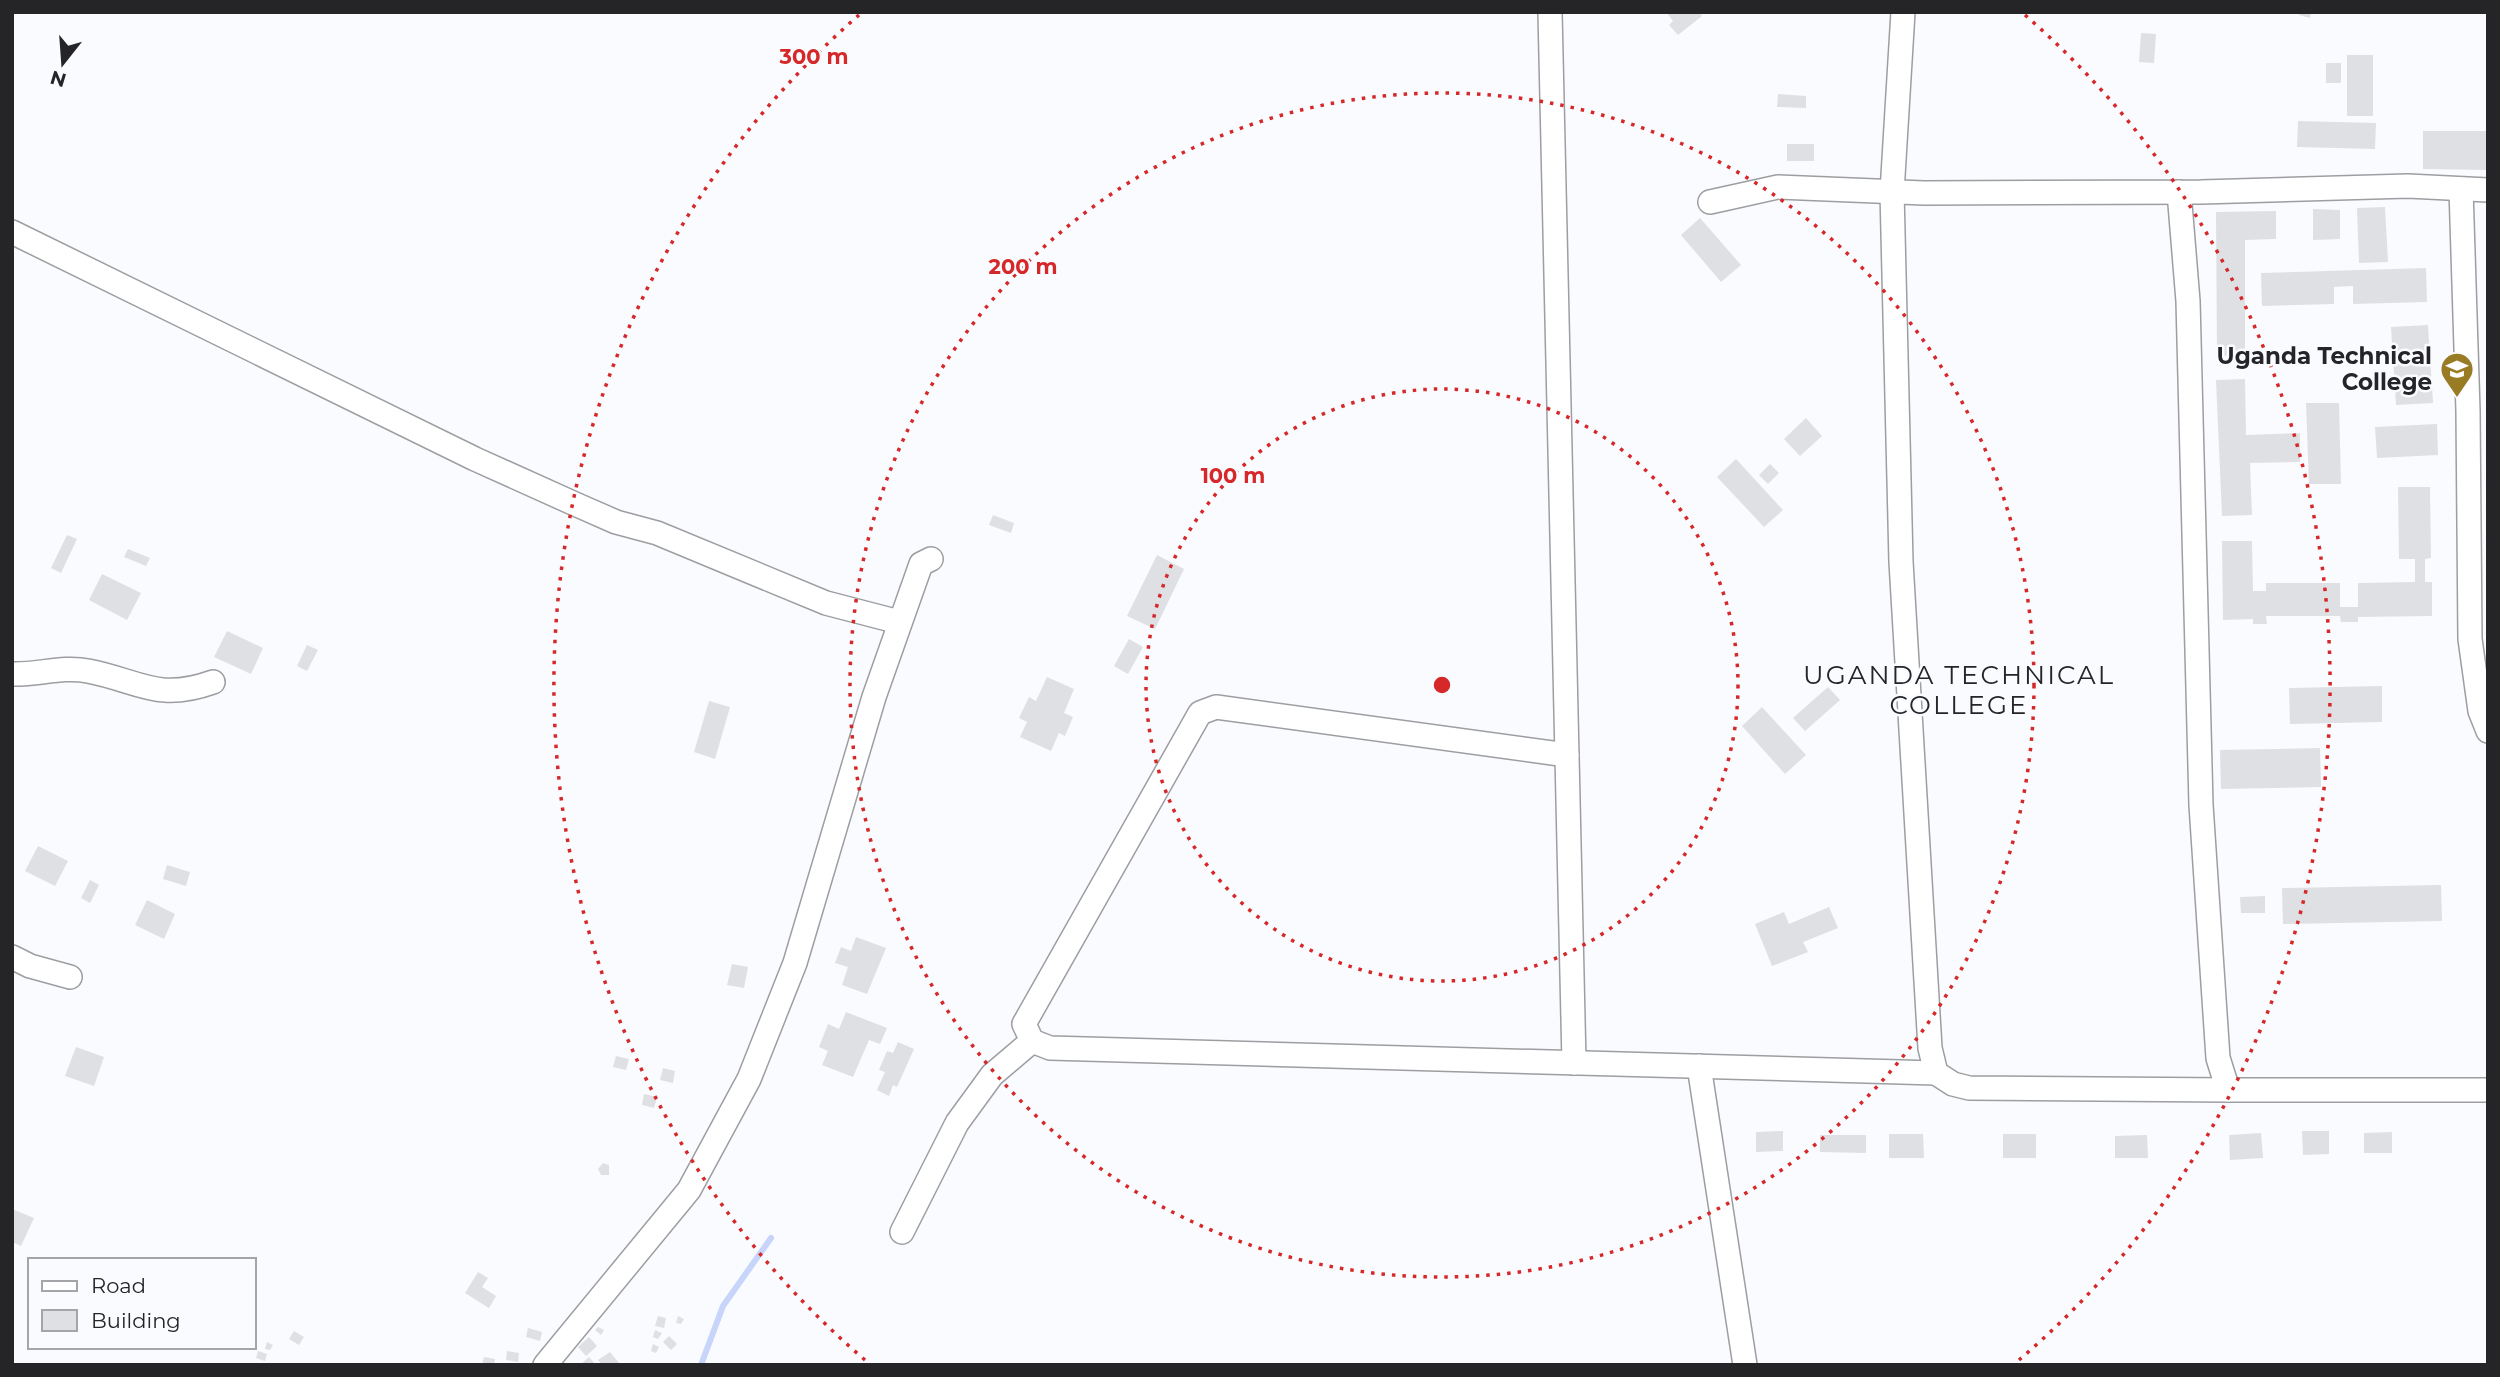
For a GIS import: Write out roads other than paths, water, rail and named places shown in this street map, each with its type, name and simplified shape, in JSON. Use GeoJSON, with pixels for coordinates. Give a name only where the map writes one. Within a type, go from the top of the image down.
{"type":"FeatureCollection","features":[{"type":"Feature","properties":{"kind":"street"},"geometry":{"type":"LineString","coordinates":[[1550,12],[1574,1063]]}},
{"type":"Feature","properties":{"kind":"street"},"geometry":{"type":"LineString","coordinates":[[1903,12],[1892,192],[1909,733],[1930,1048],[1936,1073]]}},
{"type":"Feature","properties":{"kind":"street"},"geometry":{"type":"LineString","coordinates":[[1710,202],[1778,187],[1892,192],[2179,192],[2408,186],[2488,190]]}},
{"type":"Feature","properties":{"kind":"street"},"geometry":{"type":"LineString","coordinates":[[2462,189],[2470,639],[2480,712],[2488,731]]}},
{"type":"Feature","properties":{"kind":"street"},"geometry":{"type":"LineString","coordinates":[[2179,192],[2188,301],[2201,805],[2218,1058],[2228,1090]]}},
{"type":"Feature","properties":{"kind":"street"},"geometry":{"type":"LineString","coordinates":[[12,232],[475,459],[596,513],[657,533],[826,603],[899,622]]}},
{"type":"Feature","properties":{"kind":"street"},"geometry":{"type":"LineString","coordinates":[[545,1365],[689,1190],[749,1079],[794,962],[899,622],[921,564],[931,559]]}},
{"type":"Feature","properties":{"kind":"street"},"geometry":{"type":"LineString","coordinates":[[12,674],[87,670],[146,688],[171,692],[191,690],[213,682]]}},
{"type":"Feature","properties":{"kind":"street"},"geometry":{"type":"LineString","coordinates":[[1567,755],[1216,707],[1200,713],[1024,1024],[1032,1041],[1049,1048],[1936,1073],[1953,1084],[1969,1088],[2488,1090]]}},
{"type":"Feature","properties":{"kind":"street"},"geometry":{"type":"LineString","coordinates":[[12,957],[30,966],[70,977]]}},
{"type":"Feature","properties":{"kind":"street"},"geometry":{"type":"LineString","coordinates":[[902,1232],[957,1124],[992,1075],[1032,1041]]}},
{"type":"Feature","properties":{"kind":"street"},"geometry":{"type":"LineString","coordinates":[[1699,1066],[1745,1365]]}},
{"type":"Feature","properties":{"kind":"waterway"},"geometry":{"type":"LineString","coordinates":[[701,1365],[723,1306],[771,1238]]}},
{"type":"Feature","properties":{"kind":"place","name":"Uganda Technical College"},"geometry":{"type":"Point","coordinates":[2457,399]}},
{"type":"Feature","properties":{"kind":"district","name":"UGANDA TECHNICAL COLLEGE"},"geometry":{"type":"Point","coordinates":[1959,690]}}]}
